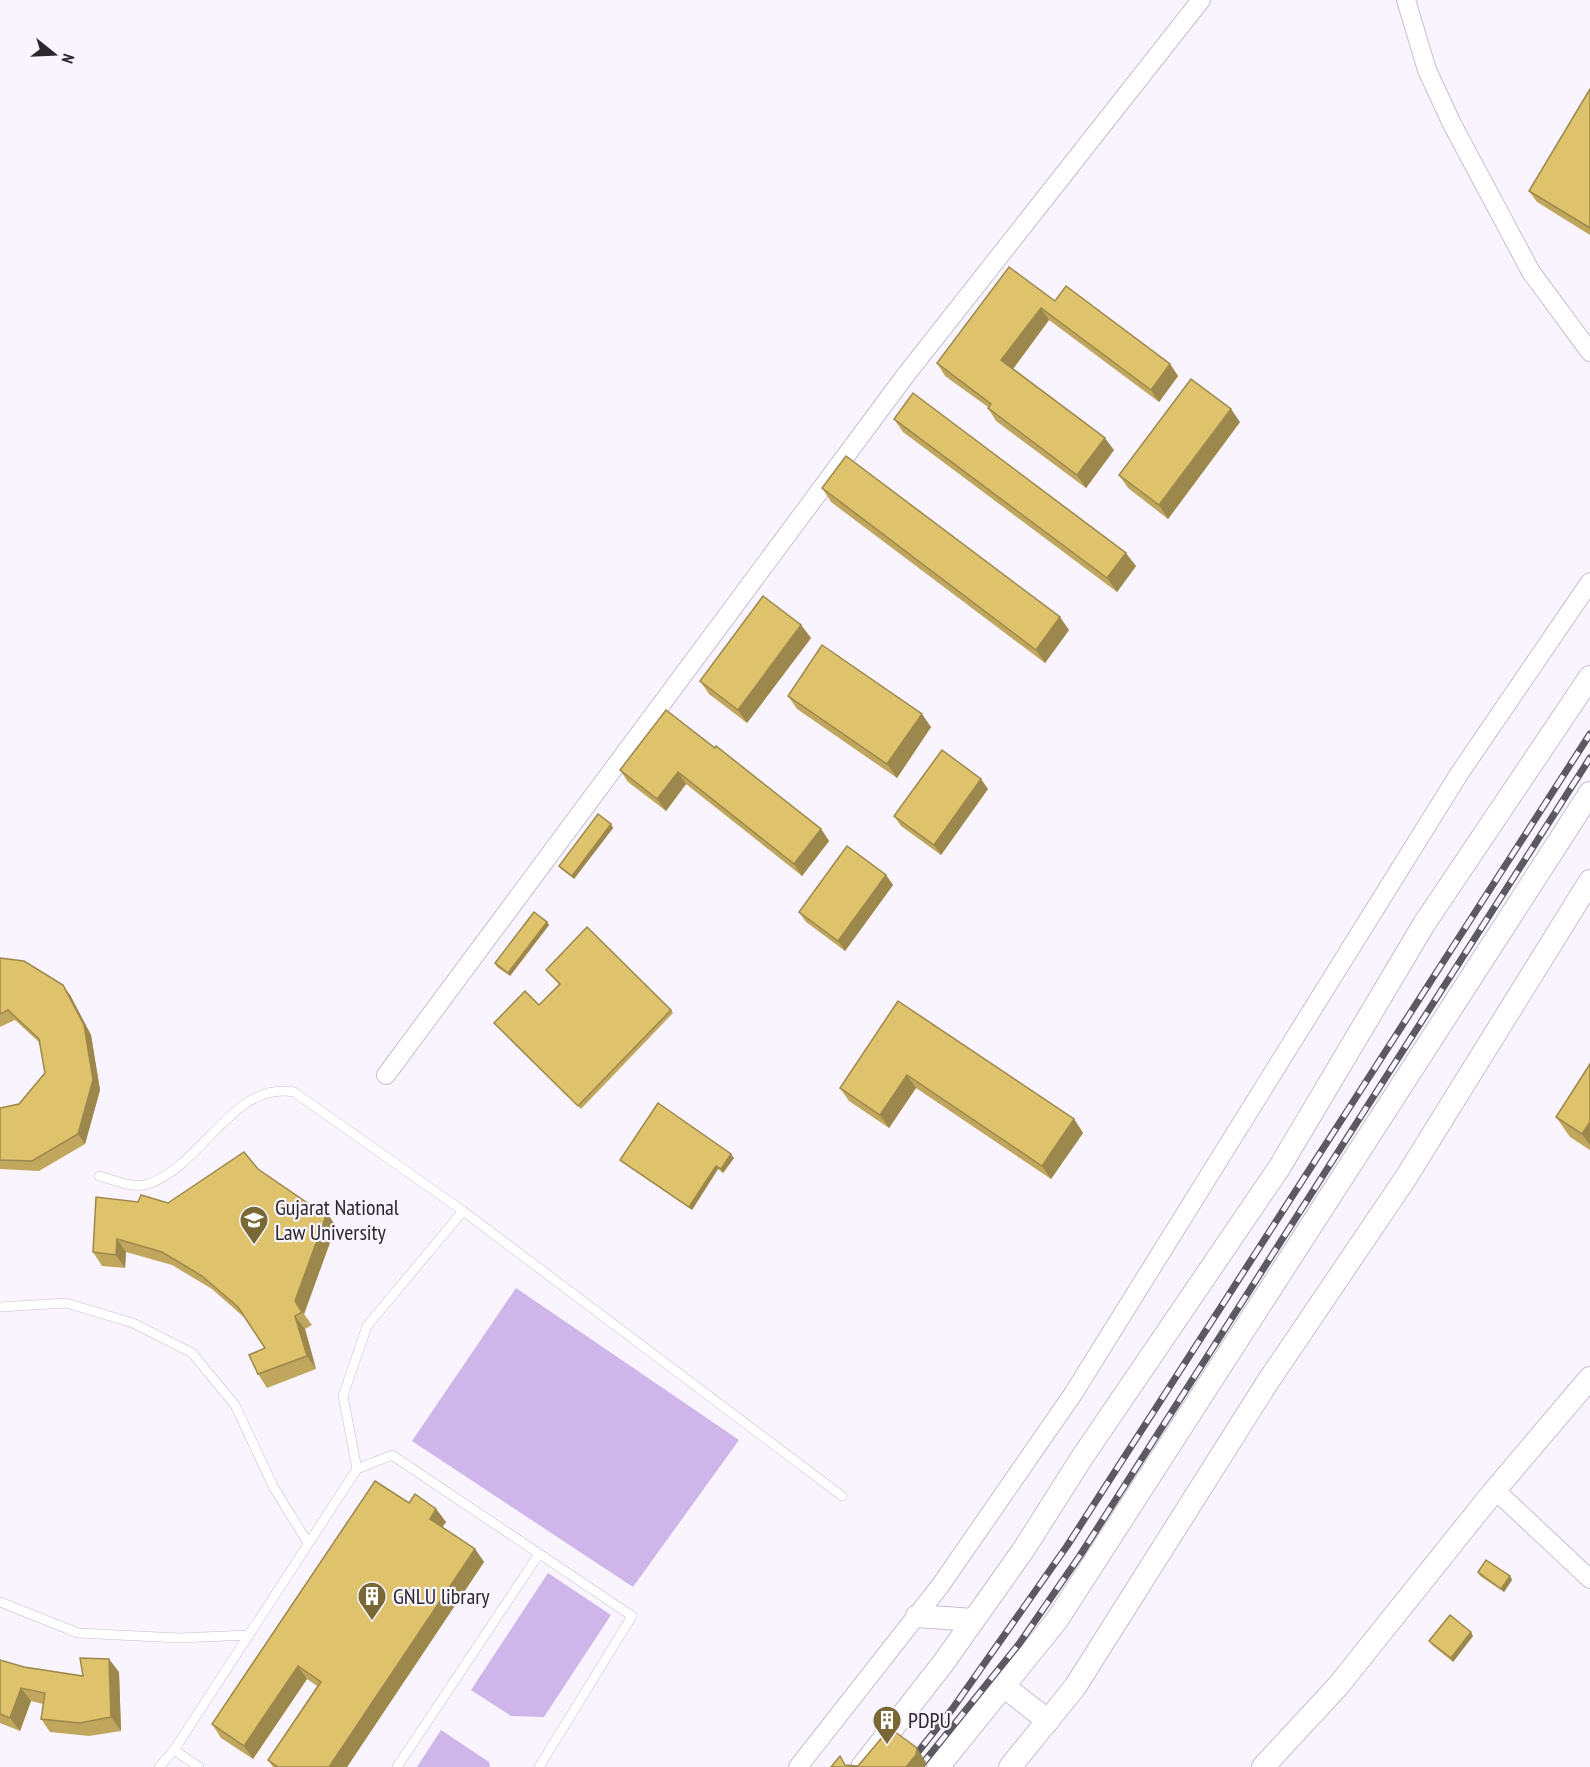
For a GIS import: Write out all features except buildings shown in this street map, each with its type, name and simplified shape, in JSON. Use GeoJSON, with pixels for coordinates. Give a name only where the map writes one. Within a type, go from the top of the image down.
{"type":"FeatureCollection","features":[{"type":"Feature","properties":{"kind":"street"},"geometry":{"type":"LineString","coordinates":[[386,1075],[905,376],[1201,0]]}},
{"type":"Feature","properties":{"kind":"street"},"geometry":{"type":"LineString","coordinates":[[1406,0],[1427,70],[1452,124],[1531,272],[1590,352]]}},
{"type":"Feature","properties":{"kind":"street"},"geometry":{"type":"LineString","coordinates":[[798,1767],[917,1616],[1073,1394],[1459,774],[1590,582]]}},
{"type":"Feature","properties":{"kind":"street"},"geometry":{"type":"LineString","coordinates":[[862,1767],[973,1620],[1279,1168],[1424,924],[1590,677]]}},
{"type":"Feature","properties":{"kind":"street"},"geometry":{"type":"LineString","coordinates":[[938,1767],[1058,1620],[1590,793]]}},
{"type":"Feature","properties":{"kind":"street"},"geometry":{"type":"LineString","coordinates":[[1010,1767],[1075,1687],[1267,1383],[1405,1179],[1590,881]]}},
{"type":"Feature","properties":{"kind":"street"},"geometry":{"type":"LineString","coordinates":[[1263,1767],[1338,1686],[1495,1490],[1590,1378]]}},
{"type":"Feature","properties":{"kind":"street"},"geometry":{"type":"LineString","coordinates":[[1495,1490],[1590,1579]]}},
{"type":"Feature","properties":{"kind":"street"},"geometry":{"type":"LineString","coordinates":[[917,1616],[973,1620]]}},
{"type":"Feature","properties":{"kind":"street"},"geometry":{"type":"LineString","coordinates":[[1005,1687],[1048,1721]]}},
{"type":"Feature","properties":{"kind":"lane"},"geometry":{"type":"LineString","coordinates":[[99,1176],[130,1184],[147,1184],[171,1173],[244,1104],[278,1088],[294,1092],[463,1210],[842,1496]]}},
{"type":"Feature","properties":{"kind":"lane"},"geometry":{"type":"LineString","coordinates":[[357,1469],[343,1396],[368,1326],[463,1210]]}},
{"type":"Feature","properties":{"kind":"lane"},"geometry":{"type":"LineString","coordinates":[[0,1307],[66,1302],[133,1323],[192,1353],[235,1405],[274,1488],[309,1543]]}},
{"type":"Feature","properties":{"kind":"lane"},"geometry":{"type":"LineString","coordinates":[[159,1767],[174,1749],[357,1469],[392,1455],[632,1616],[539,1767]]}},
{"type":"Feature","properties":{"kind":"lane"},"geometry":{"type":"LineString","coordinates":[[397,1767],[539,1554]]}},
{"type":"Feature","properties":{"kind":"lane"},"geometry":{"type":"LineString","coordinates":[[0,1602],[78,1633],[179,1638],[249,1635]]}},
{"type":"Feature","properties":{"kind":"lane"},"geometry":{"type":"LineString","coordinates":[[174,1749],[200,1767]]}},
{"type":"Feature","properties":{"kind":"shaded area"},"geometry":{"type":"Polygon","coordinates":[[[516,1288],[739,1440],[633,1587],[412,1441],[516,1288]]]}},
{"type":"Feature","properties":{"kind":"shaded area"},"geometry":{"type":"Polygon","coordinates":[[[548,1573],[611,1615],[544,1717],[511,1716],[471,1690],[548,1573]]]}},
{"type":"Feature","properties":{"kind":"shaded area"},"geometry":{"type":"Polygon","coordinates":[[[441,1730],[489,1762],[490,1767],[417,1767],[441,1730]]]}},
{"type":"Feature","properties":{"kind":"railway"},"geometry":{"type":"LineString","coordinates":[[906,1767],[953,1708],[1067,1546],[1590,734]]}},
{"type":"Feature","properties":{"kind":"railway"},"geometry":{"type":"LineString","coordinates":[[920,1767],[1019,1644],[1079,1557],[1590,758]]}},
{"type":"Feature","properties":{"kind":"place","name":"Gujarat National Law University"},"geometry":{"type":"Point","coordinates":[254,1246]}},
{"type":"Feature","properties":{"kind":"place","name":"GNLU library"},"geometry":{"type":"Point","coordinates":[372,1622]}},
{"type":"Feature","properties":{"kind":"place","name":"PDPU"},"geometry":{"type":"Point","coordinates":[887,1746]}}]}
